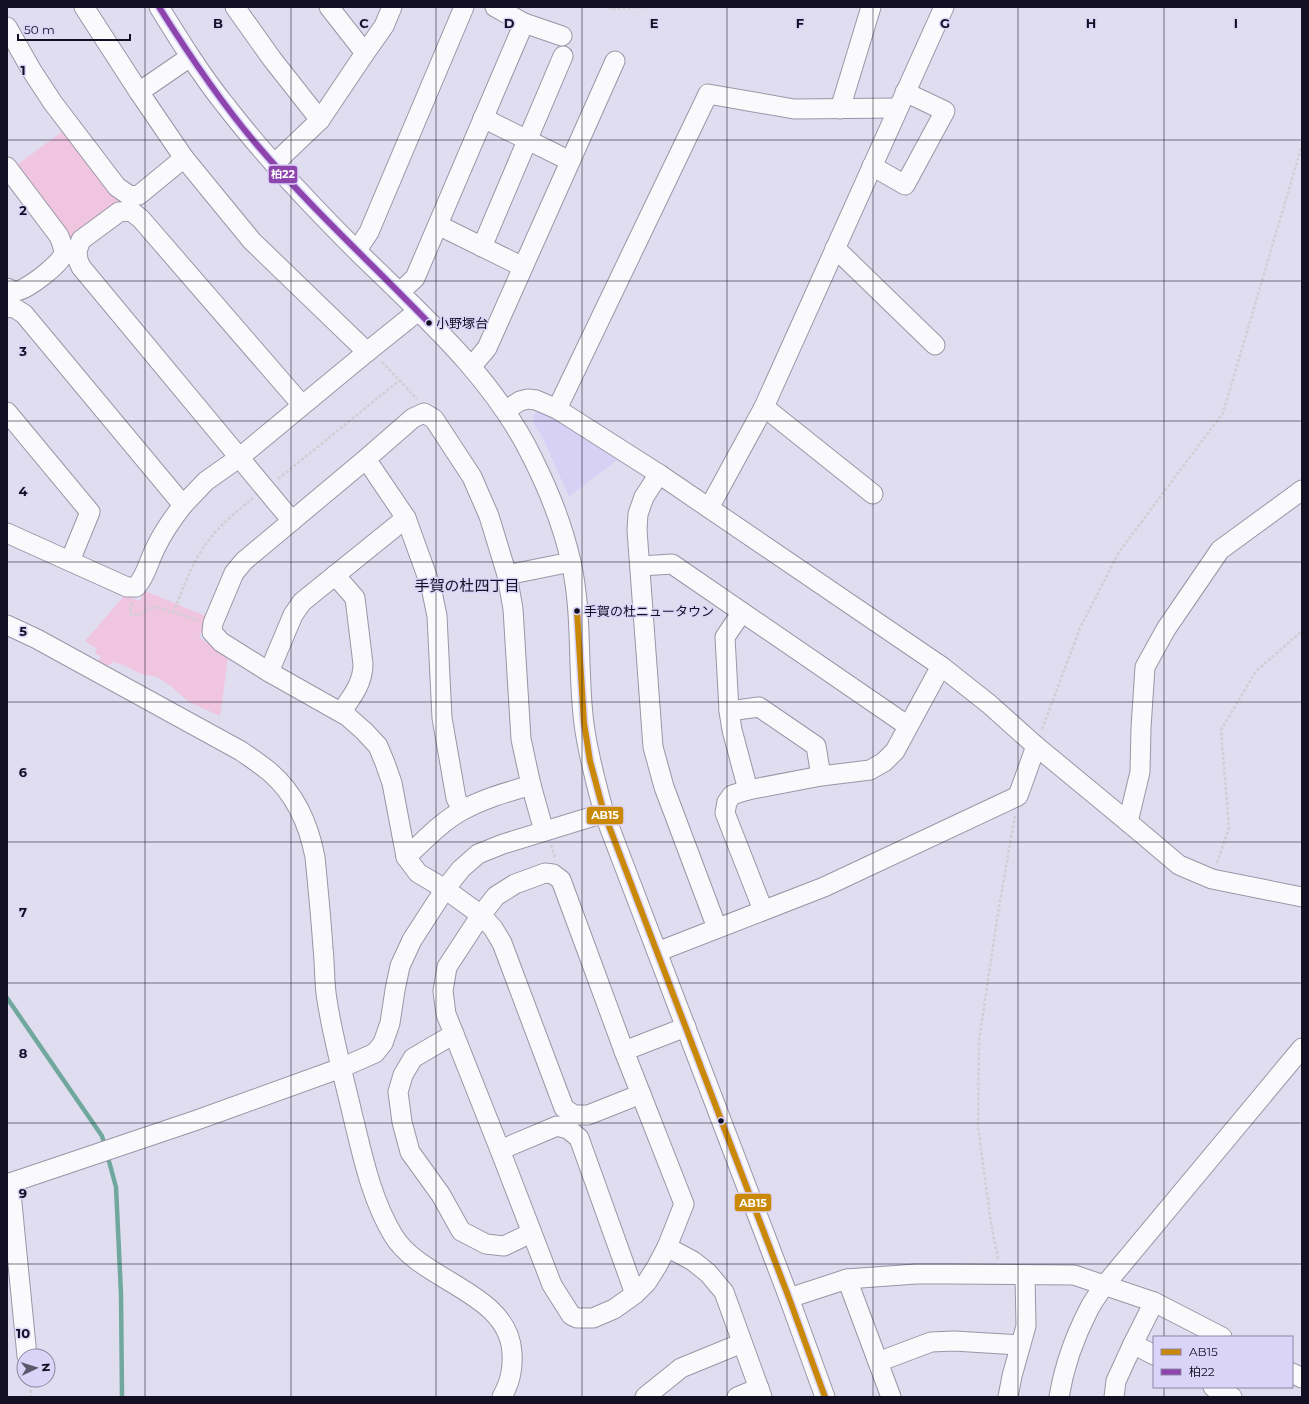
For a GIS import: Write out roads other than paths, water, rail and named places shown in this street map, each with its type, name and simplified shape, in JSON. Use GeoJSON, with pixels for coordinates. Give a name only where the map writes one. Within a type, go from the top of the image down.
{"type":"FeatureCollection","features":[{"type":"Feature","properties":{"kind":"street"},"geometry":{"type":"LineString","coordinates":[[84,7],[184,158],[252,241],[367,352]]}},
{"type":"Feature","properties":{"kind":"street"},"geometry":{"type":"LineString","coordinates":[[159,7],[190,57],[226,106],[274,164],[472,366],[506,410],[521,434],[545,483],[557,515],[571,562],[577,611],[584,723],[590,761],[604,813],[789,1298],[825,1397]]}},
{"type":"Feature","properties":{"kind":"street"},"geometry":{"type":"LineString","coordinates":[[235,7],[272,59],[320,120]]}},
{"type":"Feature","properties":{"kind":"street"},"geometry":{"type":"LineString","coordinates":[[329,7],[365,53]]}},
{"type":"Feature","properties":{"kind":"street"},"geometry":{"type":"LineString","coordinates":[[274,164],[320,120],[384,26],[392,7]]}},
{"type":"Feature","properties":{"kind":"street"},"geometry":{"type":"LineString","coordinates":[[357,250],[369,232],[464,7]]}},
{"type":"Feature","properties":{"kind":"street"},"geometry":{"type":"LineString","coordinates":[[495,7],[524,23],[562,36]]}},
{"type":"Feature","properties":{"kind":"street"},"geometry":{"type":"LineString","coordinates":[[840,109],[871,7]]}},
{"type":"Feature","properties":{"kind":"street"},"geometry":{"type":"LineString","coordinates":[[708,508],[764,407],[944,7]]}},
{"type":"Feature","properties":{"kind":"street"},"geometry":{"type":"LineString","coordinates":[[400,292],[415,278],[524,23]]}},
{"type":"Feature","properties":{"kind":"street"},"geometry":{"type":"LineString","coordinates":[[7,27],[32,71],[54,103],[117,187],[130,196],[139,195],[184,158]]}},
{"type":"Feature","properties":{"kind":"street"},"geometry":{"type":"LineString","coordinates":[[482,247],[563,56]]}},
{"type":"Feature","properties":{"kind":"street"},"geometry":{"type":"LineString","coordinates":[[139,92],[190,57]]}},
{"type":"Feature","properties":{"kind":"street"},"geometry":{"type":"LineString","coordinates":[[472,366],[487,348],[615,60]]}},
{"type":"Feature","properties":{"kind":"street"},"geometry":{"type":"LineString","coordinates":[[557,409],[708,94],[794,110],[840,109],[902,100],[945,111],[905,185],[872,166]]}},
{"type":"Feature","properties":{"kind":"street"},"geometry":{"type":"LineString","coordinates":[[483,118],[570,161]]}},
{"type":"Feature","properties":{"kind":"street"},"geometry":{"type":"LineString","coordinates":[[7,167],[59,236],[63,249],[63,255],[58,262],[25,289],[16,292],[7,288]]}},
{"type":"Feature","properties":{"kind":"street"},"geometry":{"type":"LineString","coordinates":[[292,521],[81,267],[77,252],[81,240],[119,212],[131,211],[141,219],[302,405]]}},
{"type":"Feature","properties":{"kind":"street"},"geometry":{"type":"LineString","coordinates":[[438,225],[523,267]]}},
{"type":"Feature","properties":{"kind":"street"},"geometry":{"type":"LineString","coordinates":[[835,248],[935,345]]}},
{"type":"Feature","properties":{"kind":"street"},"geometry":{"type":"LineString","coordinates":[[7,308],[13,307],[24,314],[183,505]]}},
{"type":"Feature","properties":{"kind":"street"},"geometry":{"type":"LineString","coordinates":[[7,533],[126,587],[136,587],[143,579],[157,545],[169,524],[183,505],[206,481],[240,457],[418,311]]}},
{"type":"Feature","properties":{"kind":"street"},"geometry":{"type":"LineString","coordinates":[[506,410],[528,398],[536,400],[557,409],[660,474],[941,666],[989,704],[1036,746],[1179,866],[1212,879],[1302,897]]}},
{"type":"Feature","properties":{"kind":"street"},"geometry":{"type":"LineString","coordinates":[[764,407],[874,494]]}},
{"type":"Feature","properties":{"kind":"street"},"geometry":{"type":"LineString","coordinates":[[7,412],[90,512],[70,561]]}},
{"type":"Feature","properties":{"kind":"street"},"geometry":{"type":"LineString","coordinates":[[544,831],[531,785],[521,739],[513,610],[507,575],[490,516],[472,477],[434,419],[424,413],[413,418],[244,561],[234,573],[212,623],[212,632],[221,642],[269,672],[347,716],[378,746],[392,783],[406,858],[418,873],[445,889],[481,914],[494,928],[502,943],[564,1108],[574,1115],[588,1115],[641,1094]]}},
{"type":"Feature","properties":{"kind":"street"},"geometry":{"type":"LineString","coordinates":[[366,459],[406,518],[431,588],[437,616],[442,718],[456,798],[462,810]]}},
{"type":"Feature","properties":{"kind":"street"},"geometry":{"type":"LineString","coordinates":[[660,474],[644,497],[638,514],[637,530],[641,566],[653,747],[664,787],[717,928]]}},
{"type":"Feature","properties":{"kind":"street"},"geometry":{"type":"LineString","coordinates":[[1128,822],[1140,772],[1140,728],[1145,667],[1166,629],[1220,550],[1302,490]]}},
{"type":"Feature","properties":{"kind":"street"},"geometry":{"type":"LineString","coordinates":[[269,672],[293,615],[302,602],[406,518]]}},
{"type":"Feature","properties":{"kind":"street"},"geometry":{"type":"LineString","coordinates":[[507,575],[571,562]]}},
{"type":"Feature","properties":{"kind":"street"},"geometry":{"type":"LineString","coordinates":[[641,566],[672,564],[908,726]]}},
{"type":"Feature","properties":{"kind":"street"},"geometry":{"type":"LineString","coordinates":[[335,575],[355,598],[363,664],[363,671],[356,692],[341,712]]}},
{"type":"Feature","properties":{"kind":"street"},"geometry":{"type":"LineString","coordinates":[[742,612],[725,637],[729,711],[736,748],[748,790]]}},
{"type":"Feature","properties":{"kind":"street"},"geometry":{"type":"LineString","coordinates":[[7,625],[37,639],[221,740],[257,762],[272,774],[282,785],[299,809],[307,825],[315,857],[327,1000],[341,1068],[366,1172],[374,1196],[394,1236],[416,1260],[476,1298],[495,1314],[505,1328],[512,1345],[513,1364],[512,1376],[502,1397]]}},
{"type":"Feature","properties":{"kind":"street"},"geometry":{"type":"LineString","coordinates":[[763,910],[725,813],[727,802],[732,795],[748,790],[821,776],[870,770],[884,762],[895,751],[941,666]]}},
{"type":"Feature","properties":{"kind":"street"},"geometry":{"type":"LineString","coordinates":[[729,711],[759,707],[816,746],[821,776]]}},
{"type":"Feature","properties":{"kind":"street"},"geometry":{"type":"LineString","coordinates":[[657,952],[824,887],[1018,796],[1036,746]]}},
{"type":"Feature","properties":{"kind":"street"},"geometry":{"type":"LineString","coordinates":[[406,858],[435,830],[462,810],[495,796],[531,785]]}},
{"type":"Feature","properties":{"kind":"street"},"geometry":{"type":"LineString","coordinates":[[26,1348],[8,1184],[118,1148],[341,1068],[375,1053],[383,1043],[390,1023],[400,966],[412,940],[445,889],[461,869],[478,854],[503,844],[544,831],[568,828],[604,813]]}},
{"type":"Feature","properties":{"kind":"street"},"geometry":{"type":"LineString","coordinates":[[545,873],[553,874],[561,880],[624,1051],[684,1204],[667,1247],[647,1282],[635,1294],[614,1309],[593,1318],[577,1318],[571,1315],[552,1285],[446,1014],[443,991],[447,967],[481,914],[496,896],[515,884],[545,873]]}},
{"type":"Feature","properties":{"kind":"street"},"geometry":{"type":"LineString","coordinates":[[624,1051],[686,1027]]}},
{"type":"Feature","properties":{"kind":"street"},"geometry":{"type":"LineString","coordinates":[[454,1034],[413,1058],[403,1075],[398,1092],[402,1122],[410,1152],[441,1195],[460,1231],[486,1244],[504,1246],[531,1233]]}},
{"type":"Feature","properties":{"kind":"street"},"geometry":{"type":"LineString","coordinates":[[1059,1397],[1062,1380],[1074,1341],[1089,1308],[1104,1286],[1302,1048]]}},
{"type":"Feature","properties":{"kind":"street"},"geometry":{"type":"LineString","coordinates":[[500,1150],[557,1126],[568,1129],[579,1138],[635,1294]]}},
{"type":"Feature","properties":{"kind":"street"},"geometry":{"type":"LineString","coordinates":[[667,1247],[693,1260],[708,1273],[724,1292],[761,1392],[736,1397]]}},
{"type":"Feature","properties":{"kind":"street"},"geometry":{"type":"LineString","coordinates":[[789,1298],[847,1280],[916,1274],[1025,1276],[1074,1275],[1154,1302],[1220,1336]]}},
{"type":"Feature","properties":{"kind":"street"},"geometry":{"type":"LineString","coordinates":[[1008,1397],[1026,1326],[1025,1276]]}},
{"type":"Feature","properties":{"kind":"street"},"geometry":{"type":"LineString","coordinates":[[847,1280],[891,1397]]}},
{"type":"Feature","properties":{"kind":"street"},"geometry":{"type":"LineString","coordinates":[[1114,1397],[1116,1381],[1154,1302]]}},
{"type":"Feature","properties":{"kind":"street"},"geometry":{"type":"LineString","coordinates":[[878,1362],[931,1342],[954,1341],[1020,1345]]}},
{"type":"Feature","properties":{"kind":"street"},"geometry":{"type":"LineString","coordinates":[[645,1397],[681,1368],[742,1343]]}},
{"type":"Feature","properties":{"kind":"street"},"geometry":{"type":"LineString","coordinates":[[1133,1344],[1153,1354]]}},
{"type":"Feature","properties":{"kind":"street"},"geometry":{"type":"LineString","coordinates":[[1293,1374],[1302,1378]]}},
{"type":"Feature","properties":{"kind":"waterway"},"geometry":{"type":"LineString","coordinates":[[7,998],[102,1136],[105,1147]]}},
{"type":"Feature","properties":{"kind":"waterway"},"geometry":{"type":"LineString","coordinates":[[107,1154],[116,1187],[121,1294],[122,1397]]}},
{"type":"Feature","properties":{"kind":"place","name":"小野塚台"},"geometry":{"type":"Point","coordinates":[429,323]}},
{"type":"Feature","properties":{"kind":"place","name":"手賀の杜ニュータウン"},"geometry":{"type":"Point","coordinates":[577,611]}},
{"type":"Feature","properties":{"kind":"district","name":"手賀の杜四丁目"},"geometry":{"type":"Point","coordinates":[467,585]}}]}
